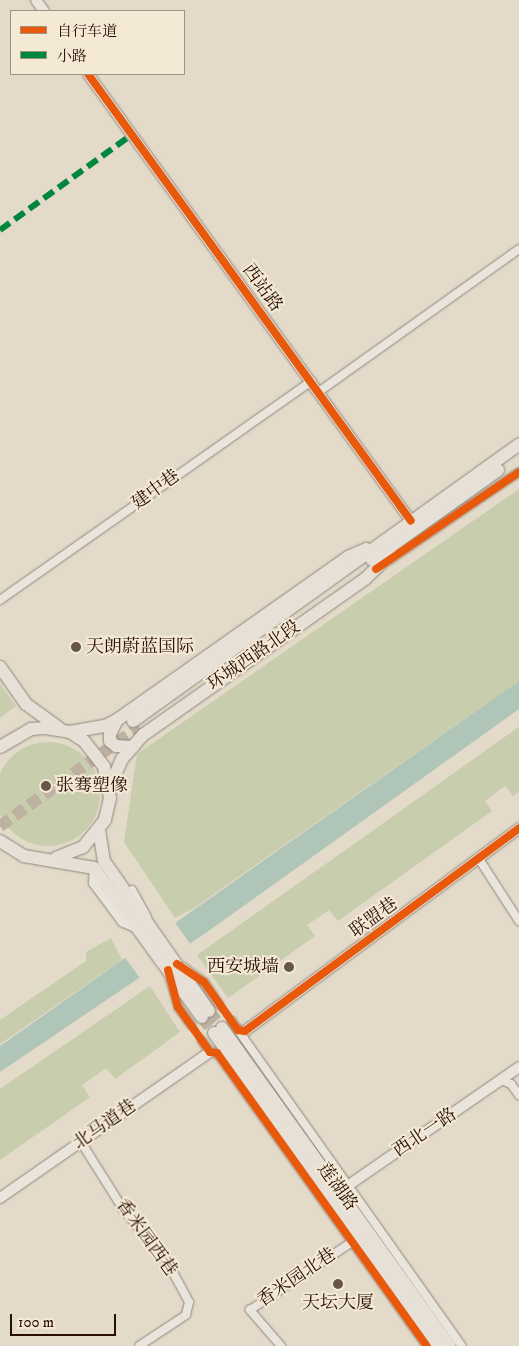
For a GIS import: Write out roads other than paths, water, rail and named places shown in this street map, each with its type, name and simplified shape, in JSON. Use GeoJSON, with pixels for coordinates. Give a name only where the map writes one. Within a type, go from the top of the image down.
{"type":"FeatureCollection","features":[{"type":"Feature","properties":{"kind":"main road","name":"环城西路北段"},"geometry":{"type":"LineString","coordinates":[[518,448],[498,470],[136,724],[384,541],[518,448]]}},
{"type":"Feature","properties":{"kind":"main road","name":"环城西路北段"},"geometry":{"type":"LineString","coordinates":[[110,786],[122,759],[143,735],[376,569],[409,534]]}},
{"type":"Feature","properties":{"kind":"main road","name":"环城西路北段"},"geometry":{"type":"LineString","coordinates":[[0,747],[31,730],[44,728],[66,732],[105,726],[117,720],[348,557],[384,541]]}},
{"type":"Feature","properties":{"kind":"main road"},"geometry":{"type":"LineString","coordinates":[[0,667],[26,704],[94,750],[104,767],[110,786],[109,809],[100,830],[78,850],[51,859]]}},
{"type":"Feature","properties":{"kind":"main road"},"geometry":{"type":"LineString","coordinates":[[117,720],[110,734],[110,741],[116,746],[133,747]]}},
{"type":"Feature","properties":{"kind":"main road"},"geometry":{"type":"LineString","coordinates":[[100,830],[102,869],[173,967],[210,1011]]}},
{"type":"Feature","properties":{"kind":"main road"},"geometry":{"type":"LineString","coordinates":[[0,841],[6,850],[31,857],[102,869]]}},
{"type":"Feature","properties":{"kind":"main road","name":"莲湖路"},"geometry":{"type":"LineString","coordinates":[[222,1027],[450,1346]]}},
{"type":"Feature","properties":{"kind":"main road","name":"莲湖路"},"geometry":{"type":"LineString","coordinates":[[340,1192],[356,1240],[437,1346]]}},
{"type":"Feature","properties":{"kind":"street","name":"西站路"},"geometry":{"type":"LineString","coordinates":[[89,75],[320,391],[412,521]]}},
{"type":"Feature","properties":{"kind":"street"},"geometry":{"type":"LineString","coordinates":[[320,391],[519,250]]}},
{"type":"Feature","properties":{"kind":"street","name":"建中巷"},"geometry":{"type":"LineString","coordinates":[[0,600],[312,381]]}},
{"type":"Feature","properties":{"kind":"street"},"geometry":{"type":"LineString","coordinates":[[488,492],[498,470]]}},
{"type":"Feature","properties":{"kind":"street"},"geometry":{"type":"LineString","coordinates":[[376,569],[519,472]]}},
{"type":"Feature","properties":{"kind":"street","name":"联盟巷"},"geometry":{"type":"LineString","coordinates":[[242,1030],[519,828]]}},
{"type":"Feature","properties":{"kind":"street"},"geometry":{"type":"LineString","coordinates":[[479,859],[519,921]]}},
{"type":"Feature","properties":{"kind":"street"},"geometry":{"type":"LineString","coordinates":[[102,869],[114,865],[145,908],[144,927]]}},
{"type":"Feature","properties":{"kind":"street"},"geometry":{"type":"LineString","coordinates":[[173,967],[178,1007],[191,1025]]}},
{"type":"Feature","properties":{"kind":"street"},"geometry":{"type":"LineString","coordinates":[[222,1027],[242,1030],[340,1192],[462,1346]]}},
{"type":"Feature","properties":{"kind":"street"},"geometry":{"type":"LineString","coordinates":[[202,1042],[210,1052],[217,1053],[356,1240],[428,1346]]}},
{"type":"Feature","properties":{"kind":"street","name":"北马道巷"},"geometry":{"type":"LineString","coordinates":[[0,1198],[210,1052]]}},
{"type":"Feature","properties":{"kind":"street","name":"西北一路"},"geometry":{"type":"LineString","coordinates":[[340,1192],[519,1068]]}},
{"type":"Feature","properties":{"kind":"street"},"geometry":{"type":"LineString","coordinates":[[502,1080],[511,1084],[519,1095]]}},
{"type":"Feature","properties":{"kind":"street","name":"香米园西巷"},"geometry":{"type":"LineString","coordinates":[[81,1142],[123,1209],[169,1265],[189,1302],[186,1315],[139,1346]]}},
{"type":"Feature","properties":{"kind":"street","name":"香米园北巷"},"geometry":{"type":"LineString","coordinates":[[281,1346],[250,1310],[356,1240]]}},
{"type":"Feature","properties":{"kind":"tunnel"},"geometry":{"type":"LineString","coordinates":[[0,826],[139,727]]}},
{"type":"Feature","properties":{"kind":"tunnel"},"geometry":{"type":"LineString","coordinates":[[219,1004],[232,1021]]}},
{"type":"Feature","properties":{"kind":"tunnel"},"geometry":{"type":"LineString","coordinates":[[209,1011],[222,1028]]}},
{"type":"Feature","properties":{"kind":"tunnel"},"geometry":{"type":"LineString","coordinates":[[202,1017],[214,1033]]}},
{"type":"Feature","properties":{"kind":"tunnel"},"geometry":{"type":"LineString","coordinates":[[191,1025],[202,1041]]}},
{"type":"Feature","properties":{"kind":"place","name":"天朗蔚蓝国际"},"geometry":{"type":"Point","coordinates":[76,647]}},
{"type":"Feature","properties":{"kind":"place","name":"张骞塑像"},"geometry":{"type":"Point","coordinates":[46,786]}},
{"type":"Feature","properties":{"kind":"place","name":"西安城墙"},"geometry":{"type":"Point","coordinates":[289,967]}},
{"type":"Feature","properties":{"kind":"place","name":"天坛大厦"},"geometry":{"type":"Point","coordinates":[338,1284]}}]}
